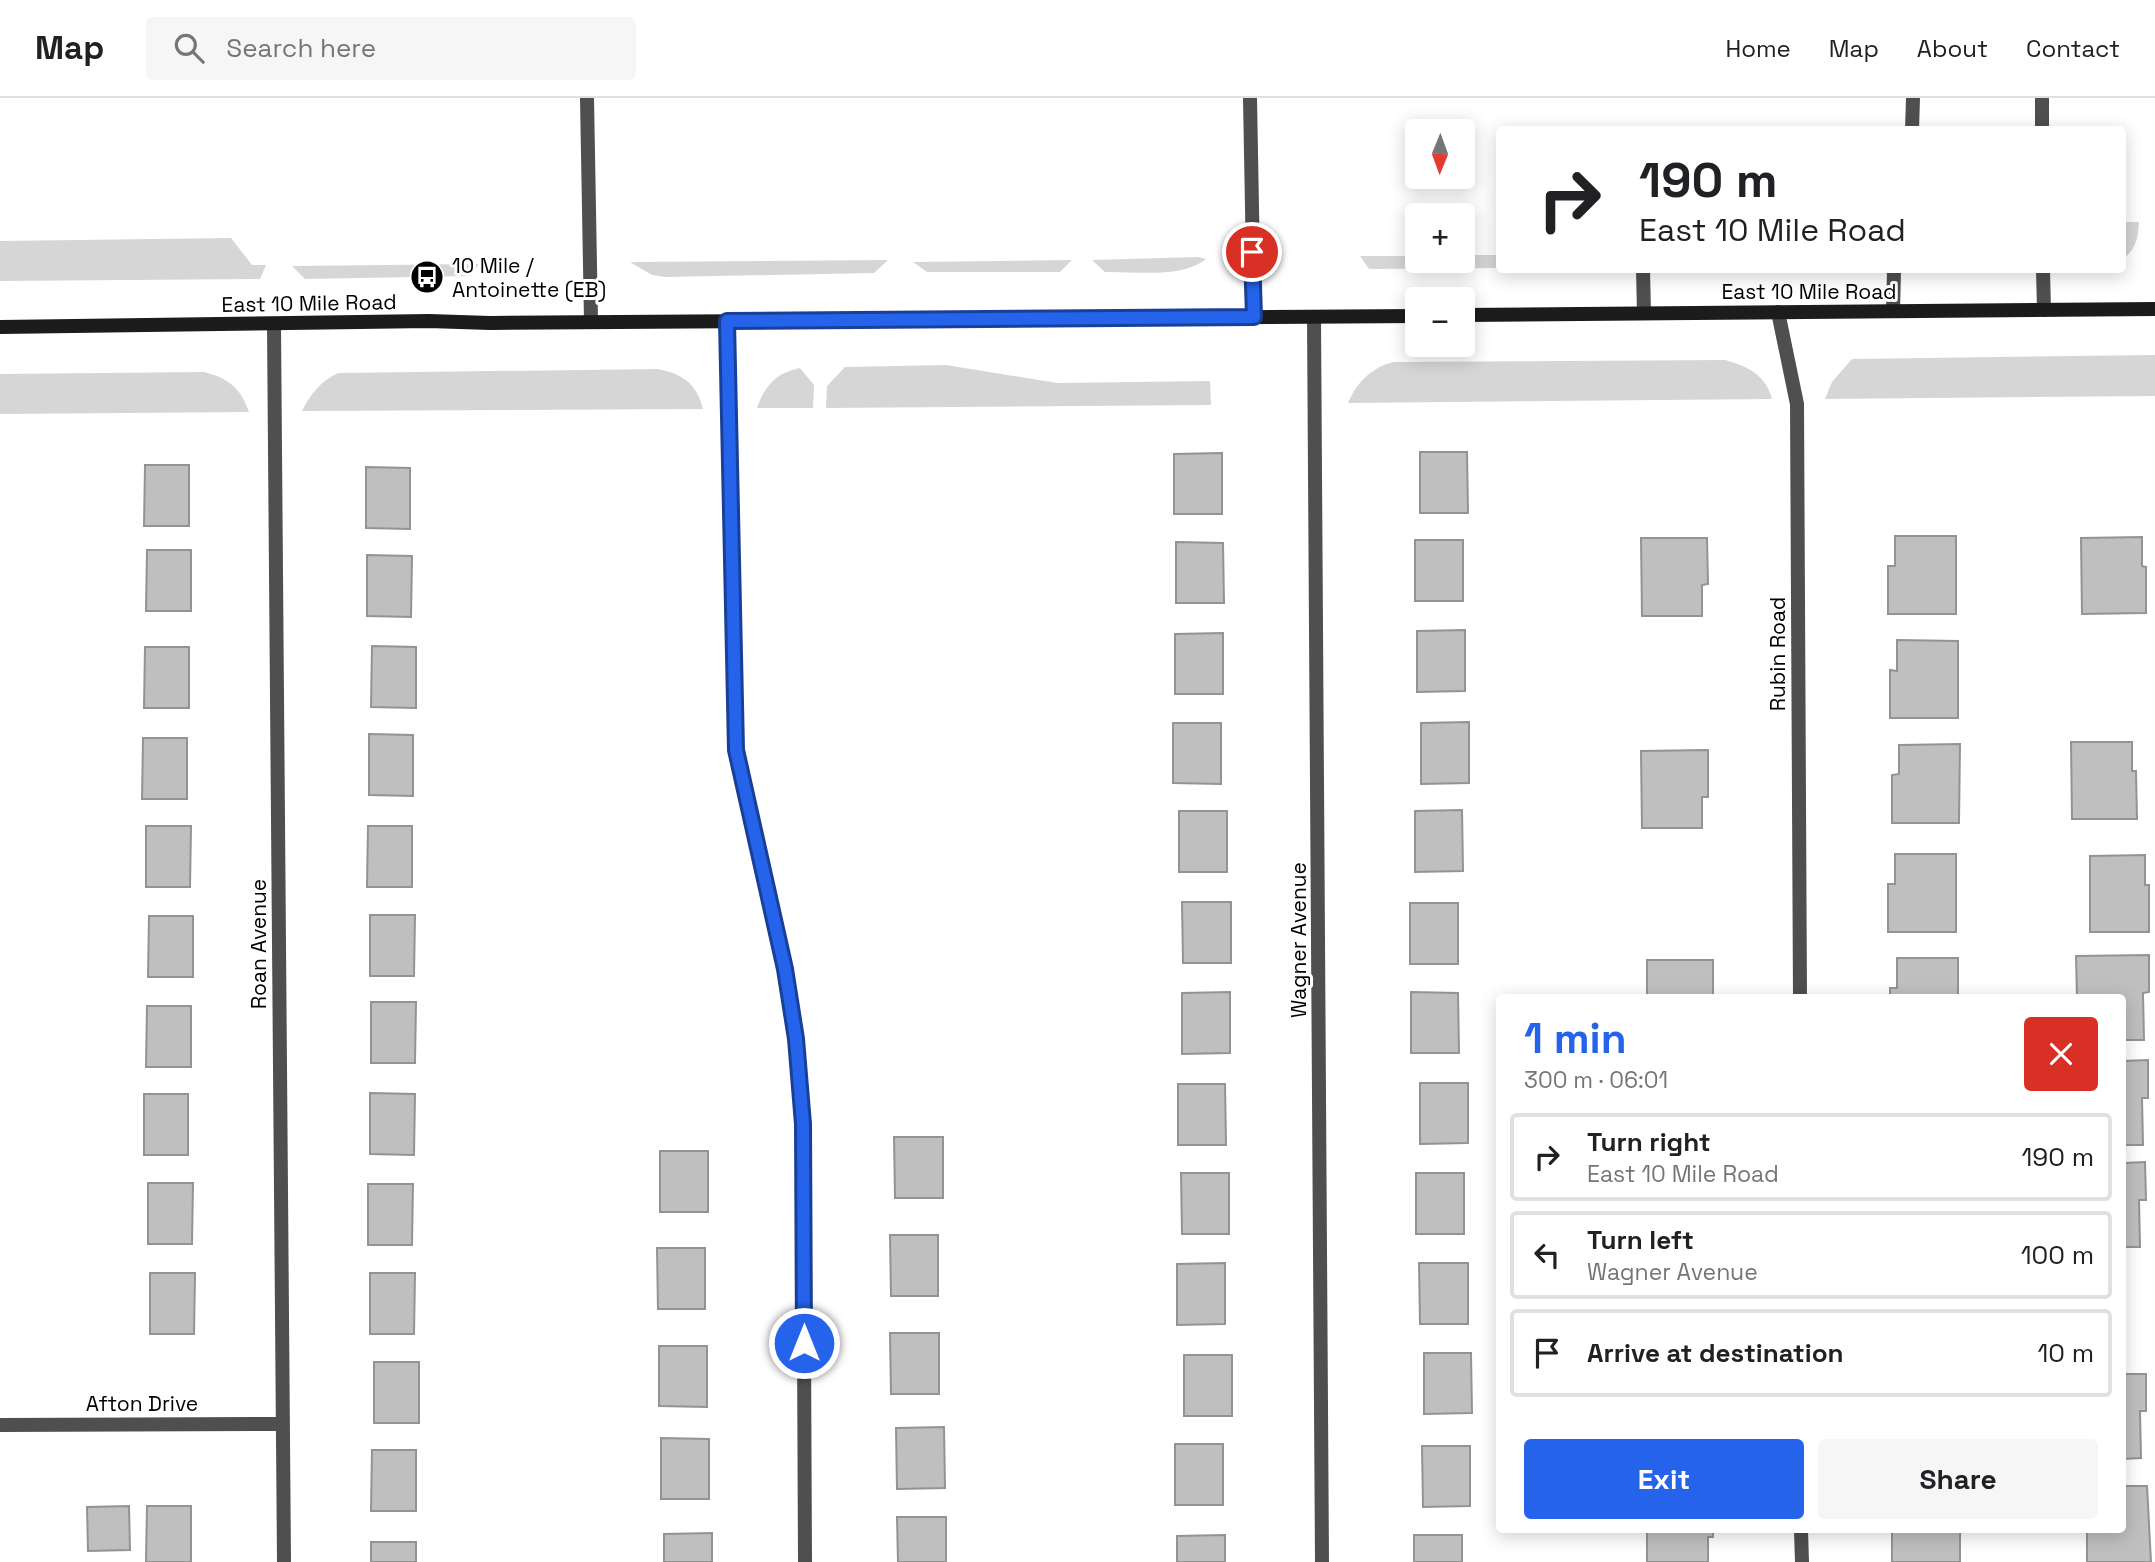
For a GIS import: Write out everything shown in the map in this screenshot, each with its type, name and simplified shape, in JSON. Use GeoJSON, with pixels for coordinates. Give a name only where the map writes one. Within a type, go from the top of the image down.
{"type":"FeatureCollection","features":[{"type":"Feature","properties":{"kind":"main road","name":"East 10 Mile Road"},"geometry":{"type":"LineString","coordinates":[[1475,315],[2155,309]]}},
{"type":"Feature","properties":{"kind":"main road","name":"East 10 Mile Road"},"geometry":{"type":"LineString","coordinates":[[0,327],[1405,316]]}},
{"type":"Feature","properties":{"kind":"street"},"geometry":{"type":"LineString","coordinates":[[587,98],[591,321]]}},
{"type":"Feature","properties":{"kind":"street"},"geometry":{"type":"LineString","coordinates":[[1250,98],[1254,317]]}},
{"type":"Feature","properties":{"kind":"street"},"geometry":{"type":"LineString","coordinates":[[1912,126],[1913,98]]}},
{"type":"Feature","properties":{"kind":"street"},"geometry":{"type":"LineString","coordinates":[[2042,98],[2042,126]]}},
{"type":"Feature","properties":{"kind":"street"},"geometry":{"type":"LineString","coordinates":[[1643,273],[1644,313]]}},
{"type":"Feature","properties":{"kind":"street"},"geometry":{"type":"LineString","coordinates":[[1893,311],[1894,273]]}},
{"type":"Feature","properties":{"kind":"street"},"geometry":{"type":"LineString","coordinates":[[2043,273],[2044,310]]}},
{"type":"Feature","properties":{"kind":"street","name":"Rubin Road"},"geometry":{"type":"LineString","coordinates":[[1778,312],[1797,404],[1800,994]]}},
{"type":"Feature","properties":{"kind":"street","name":"Wagner Avenue"},"geometry":{"type":"LineString","coordinates":[[1314,317],[1322,1562]]}},
{"type":"Feature","properties":{"kind":"street"},"geometry":{"type":"LineString","coordinates":[[727,321],[736,750],[785,969],[796,1039],[803,1124],[805,1562]]}},
{"type":"Feature","properties":{"kind":"street","name":"Roan Avenue"},"geometry":{"type":"LineString","coordinates":[[274,325],[284,1562]]}},
{"type":"Feature","properties":{"kind":"street","name":"Afton Drive"},"geometry":{"type":"LineString","coordinates":[[0,1425],[284,1424]]}},
{"type":"Feature","properties":{"kind":"street"},"geometry":{"type":"LineString","coordinates":[[1801,1533],[1802,1562]]}},
{"type":"Feature","properties":{"kind":"shaded area"},"geometry":{"type":"Polygon","coordinates":[[[2126,222],[2139,222],[2136,243],[2126,256],[2126,222]]]}},
{"type":"Feature","properties":{"kind":"shaded area"},"geometry":{"type":"Polygon","coordinates":[[[231,238],[252,265],[266,265],[260,279],[0,281],[0,241],[231,238]]]}},
{"type":"Feature","properties":{"kind":"shaded area"},"geometry":{"type":"Polygon","coordinates":[[[1475,255],[1496,255],[1496,268],[1475,268],[1475,255]]]}},
{"type":"Feature","properties":{"kind":"shaded area"},"geometry":{"type":"Polygon","coordinates":[[[1360,256],[1405,256],[1405,269],[1369,269],[1360,256]]]}},
{"type":"Feature","properties":{"kind":"shaded area"},"geometry":{"type":"Polygon","coordinates":[[[1206,259],[1184,269],[1158,273],[1105,272],[1092,260],[1206,259]]]}},
{"type":"Feature","properties":{"kind":"shaded area"},"geometry":{"type":"Polygon","coordinates":[[[888,260],[874,273],[665,277],[652,275],[630,262],[888,260]]]}},
{"type":"Feature","properties":{"kind":"shaded area"},"geometry":{"type":"Polygon","coordinates":[[[1072,260],[1060,272],[927,272],[913,262],[1072,260]]]}},
{"type":"Feature","properties":{"kind":"shaded area"},"geometry":{"type":"Polygon","coordinates":[[[479,264],[471,276],[305,279],[292,266],[479,264]]]}},
{"type":"Feature","properties":{"kind":"shaded area"},"geometry":{"type":"Polygon","coordinates":[[[2155,355],[2155,396],[1825,399],[1832,382],[1852,359],[2155,355]]]}},
{"type":"Feature","properties":{"kind":"shaded area"},"geometry":{"type":"Polygon","coordinates":[[[1725,360],[1754,373],[1765,384],[1772,399],[1348,403],[1366,376],[1394,362],[1725,360]]]}},
{"type":"Feature","properties":{"kind":"shaded area"},"geometry":{"type":"Polygon","coordinates":[[[946,365],[1057,383],[1210,381],[1211,405],[826,408],[827,386],[845,367],[946,365]]]}},
{"type":"Feature","properties":{"kind":"shaded area"},"geometry":{"type":"Polygon","coordinates":[[[800,368],[814,385],[813,408],[757,408],[772,381],[784,373],[800,368]]]}},
{"type":"Feature","properties":{"kind":"shaded area"},"geometry":{"type":"Polygon","coordinates":[[[658,369],[682,377],[688,382],[697,393],[703,409],[302,411],[317,389],[338,373],[658,369]]]}},
{"type":"Feature","properties":{"kind":"shaded area"},"geometry":{"type":"Polygon","coordinates":[[[204,372],[220,377],[238,390],[249,412],[0,414],[0,374],[204,372]]]}},
{"type":"Feature","properties":{"kind":"building"},"geometry":{"type":"Polygon","coordinates":[[[1420,452],[1467,452],[1468,513],[1420,513],[1420,452]]]}},
{"type":"Feature","properties":{"kind":"building"},"geometry":{"type":"Polygon","coordinates":[[[1222,453],[1222,514],[1174,514],[1174,454],[1222,453]]]}},
{"type":"Feature","properties":{"kind":"building"},"geometry":{"type":"Polygon","coordinates":[[[145,465],[189,465],[189,526],[144,526],[145,465]]]}},
{"type":"Feature","properties":{"kind":"building"},"geometry":{"type":"Polygon","coordinates":[[[366,467],[410,468],[410,529],[366,528],[366,467]]]}},
{"type":"Feature","properties":{"kind":"building"},"geometry":{"type":"Polygon","coordinates":[[[1895,536],[1956,536],[1956,614],[1888,614],[1888,566],[1895,566],[1895,536]]]}},
{"type":"Feature","properties":{"kind":"building"},"geometry":{"type":"Polygon","coordinates":[[[2142,537],[2142,566],[2146,567],[2146,613],[2082,614],[2081,538],[2142,537]]]}},
{"type":"Feature","properties":{"kind":"building"},"geometry":{"type":"Polygon","coordinates":[[[1641,538],[1707,538],[1708,584],[1702,585],[1702,616],[1642,616],[1641,538]]]}},
{"type":"Feature","properties":{"kind":"building"},"geometry":{"type":"Polygon","coordinates":[[[1415,540],[1463,540],[1463,601],[1415,601],[1415,540]]]}},
{"type":"Feature","properties":{"kind":"building"},"geometry":{"type":"Polygon","coordinates":[[[1176,542],[1223,543],[1224,603],[1176,603],[1176,542]]]}},
{"type":"Feature","properties":{"kind":"building"},"geometry":{"type":"Polygon","coordinates":[[[147,550],[191,550],[191,611],[146,611],[147,550]]]}},
{"type":"Feature","properties":{"kind":"building"},"geometry":{"type":"Polygon","coordinates":[[[367,555],[412,556],[411,617],[367,616],[367,555]]]}},
{"type":"Feature","properties":{"kind":"building"},"geometry":{"type":"Polygon","coordinates":[[[1465,630],[1465,691],[1417,692],[1417,631],[1465,630]]]}},
{"type":"Feature","properties":{"kind":"building"},"geometry":{"type":"Polygon","coordinates":[[[1223,633],[1223,694],[1175,694],[1175,634],[1223,633]]]}},
{"type":"Feature","properties":{"kind":"building"},"geometry":{"type":"Polygon","coordinates":[[[1897,640],[1958,641],[1958,718],[1890,718],[1890,670],[1897,671],[1897,640]]]}},
{"type":"Feature","properties":{"kind":"building"},"geometry":{"type":"Polygon","coordinates":[[[372,646],[416,647],[416,708],[371,707],[372,646]]]}},
{"type":"Feature","properties":{"kind":"building"},"geometry":{"type":"Polygon","coordinates":[[[145,647],[189,647],[189,708],[144,708],[145,647]]]}},
{"type":"Feature","properties":{"kind":"building"},"geometry":{"type":"Polygon","coordinates":[[[1469,722],[1469,783],[1421,784],[1421,723],[1469,722]]]}},
{"type":"Feature","properties":{"kind":"building"},"geometry":{"type":"Polygon","coordinates":[[[1173,723],[1221,723],[1221,784],[1173,783],[1173,723]]]}},
{"type":"Feature","properties":{"kind":"building"},"geometry":{"type":"Polygon","coordinates":[[[369,734],[413,735],[413,796],[369,795],[369,734]]]}},
{"type":"Feature","properties":{"kind":"building"},"geometry":{"type":"Polygon","coordinates":[[[143,738],[187,738],[187,799],[142,799],[143,738]]]}},
{"type":"Feature","properties":{"kind":"building"},"geometry":{"type":"Polygon","coordinates":[[[2071,742],[2132,742],[2132,771],[2136,771],[2137,819],[2072,819],[2071,742]]]}},
{"type":"Feature","properties":{"kind":"building"},"geometry":{"type":"Polygon","coordinates":[[[1960,744],[1959,823],[1892,823],[1892,775],[1899,774],[1899,745],[1960,744]]]}},
{"type":"Feature","properties":{"kind":"building"},"geometry":{"type":"Polygon","coordinates":[[[1708,750],[1708,797],[1702,797],[1702,828],[1642,828],[1641,751],[1708,750]]]}},
{"type":"Feature","properties":{"kind":"building"},"geometry":{"type":"Polygon","coordinates":[[[1462,810],[1463,871],[1415,872],[1415,811],[1462,810]]]}},
{"type":"Feature","properties":{"kind":"building"},"geometry":{"type":"Polygon","coordinates":[[[1179,811],[1227,811],[1227,872],[1179,872],[1179,811]]]}},
{"type":"Feature","properties":{"kind":"building"},"geometry":{"type":"Polygon","coordinates":[[[146,826],[191,826],[190,887],[146,887],[146,826]]]}},
{"type":"Feature","properties":{"kind":"building"},"geometry":{"type":"Polygon","coordinates":[[[368,826],[412,826],[412,887],[367,887],[368,826]]]}},
{"type":"Feature","properties":{"kind":"building"},"geometry":{"type":"Polygon","coordinates":[[[1895,854],[1956,854],[1956,932],[1888,932],[1888,884],[1895,884],[1895,854]]]}},
{"type":"Feature","properties":{"kind":"building"},"geometry":{"type":"Polygon","coordinates":[[[2145,855],[2145,885],[2149,885],[2149,932],[2090,932],[2090,856],[2145,855]]]}},
{"type":"Feature","properties":{"kind":"building"},"geometry":{"type":"Polygon","coordinates":[[[1182,902],[1231,902],[1231,963],[1183,963],[1182,902]]]}},
{"type":"Feature","properties":{"kind":"building"},"geometry":{"type":"Polygon","coordinates":[[[1410,903],[1458,903],[1458,964],[1410,964],[1410,903]]]}},
{"type":"Feature","properties":{"kind":"building"},"geometry":{"type":"Polygon","coordinates":[[[370,915],[415,915],[414,976],[370,976],[370,915]]]}},
{"type":"Feature","properties":{"kind":"building"},"geometry":{"type":"Polygon","coordinates":[[[149,916],[193,916],[193,977],[148,977],[149,916]]]}},
{"type":"Feature","properties":{"kind":"building"},"geometry":{"type":"Polygon","coordinates":[[[2149,955],[2149,992],[2143,993],[2144,1040],[2126,1040],[2126,994],[2077,994],[2076,956],[2149,955]]]}},
{"type":"Feature","properties":{"kind":"building"},"geometry":{"type":"Polygon","coordinates":[[[1897,958],[1958,958],[1958,994],[1890,994],[1890,988],[1897,988],[1897,958]]]}},
{"type":"Feature","properties":{"kind":"building"},"geometry":{"type":"Polygon","coordinates":[[[1647,960],[1713,960],[1713,994],[1647,994],[1647,960]]]}},
{"type":"Feature","properties":{"kind":"building"},"geometry":{"type":"Polygon","coordinates":[[[1230,992],[1230,1053],[1182,1054],[1182,993],[1230,992]]]}},
{"type":"Feature","properties":{"kind":"building"},"geometry":{"type":"Polygon","coordinates":[[[1411,992],[1458,993],[1459,1053],[1411,1053],[1411,992]]]}},
{"type":"Feature","properties":{"kind":"building"},"geometry":{"type":"Polygon","coordinates":[[[371,1002],[416,1002],[415,1063],[371,1063],[371,1002]]]}},
{"type":"Feature","properties":{"kind":"building"},"geometry":{"type":"Polygon","coordinates":[[[147,1006],[191,1006],[191,1067],[146,1067],[147,1006]]]}},
{"type":"Feature","properties":{"kind":"building"},"geometry":{"type":"Polygon","coordinates":[[[2148,1060],[2148,1098],[2142,1098],[2143,1145],[2126,1145],[2126,1061],[2148,1060]]]}},
{"type":"Feature","properties":{"kind":"building"},"geometry":{"type":"Polygon","coordinates":[[[1420,1083],[1468,1083],[1468,1143],[1420,1144],[1420,1083]]]}},
{"type":"Feature","properties":{"kind":"building"},"geometry":{"type":"Polygon","coordinates":[[[1178,1084],[1225,1084],[1226,1145],[1178,1145],[1178,1084]]]}},
{"type":"Feature","properties":{"kind":"building"},"geometry":{"type":"Polygon","coordinates":[[[370,1093],[415,1094],[414,1155],[370,1154],[370,1093]]]}},
{"type":"Feature","properties":{"kind":"building"},"geometry":{"type":"Polygon","coordinates":[[[144,1094],[188,1094],[188,1155],[144,1155],[144,1094]]]}},
{"type":"Feature","properties":{"kind":"building"},"geometry":{"type":"Polygon","coordinates":[[[894,1137],[943,1137],[943,1198],[895,1198],[894,1137]]]}},
{"type":"Feature","properties":{"kind":"building"},"geometry":{"type":"Polygon","coordinates":[[[660,1151],[708,1151],[708,1212],[660,1212],[660,1151]]]}},
{"type":"Feature","properties":{"kind":"building"},"geometry":{"type":"Polygon","coordinates":[[[2145,1162],[2146,1200],[2139,1200],[2140,1247],[2126,1247],[2126,1163],[2145,1162]]]}},
{"type":"Feature","properties":{"kind":"building"},"geometry":{"type":"Polygon","coordinates":[[[1181,1173],[1229,1173],[1229,1234],[1182,1234],[1181,1173]]]}},
{"type":"Feature","properties":{"kind":"building"},"geometry":{"type":"Polygon","coordinates":[[[1416,1173],[1464,1173],[1464,1234],[1416,1234],[1416,1173]]]}},
{"type":"Feature","properties":{"kind":"building"},"geometry":{"type":"Polygon","coordinates":[[[148,1183],[193,1183],[192,1244],[148,1244],[148,1183]]]}},
{"type":"Feature","properties":{"kind":"building"},"geometry":{"type":"Polygon","coordinates":[[[368,1184],[413,1184],[412,1245],[368,1245],[368,1184]]]}},
{"type":"Feature","properties":{"kind":"building"},"geometry":{"type":"Polygon","coordinates":[[[890,1235],[938,1235],[938,1296],[891,1296],[890,1235]]]}},
{"type":"Feature","properties":{"kind":"building"},"geometry":{"type":"Polygon","coordinates":[[[657,1248],[705,1248],[705,1309],[658,1309],[657,1248]]]}},
{"type":"Feature","properties":{"kind":"building"},"geometry":{"type":"Polygon","coordinates":[[[1225,1263],[1225,1324],[1177,1325],[1177,1264],[1225,1263]]]}},
{"type":"Feature","properties":{"kind":"building"},"geometry":{"type":"Polygon","coordinates":[[[1419,1263],[1468,1263],[1468,1324],[1420,1324],[1419,1263]]]}},
{"type":"Feature","properties":{"kind":"building"},"geometry":{"type":"Polygon","coordinates":[[[150,1273],[195,1273],[194,1334],[150,1334],[150,1273]]]}},
{"type":"Feature","properties":{"kind":"building"},"geometry":{"type":"Polygon","coordinates":[[[370,1273],[415,1273],[414,1334],[370,1334],[370,1273]]]}},
{"type":"Feature","properties":{"kind":"building"},"geometry":{"type":"Polygon","coordinates":[[[890,1333],[939,1333],[939,1394],[891,1394],[890,1333]]]}},
{"type":"Feature","properties":{"kind":"building"},"geometry":{"type":"Polygon","coordinates":[[[659,1346],[707,1346],[707,1407],[659,1406],[659,1346]]]}},
{"type":"Feature","properties":{"kind":"building"},"geometry":{"type":"Polygon","coordinates":[[[1424,1353],[1471,1353],[1472,1413],[1424,1414],[1424,1353]]]}},
{"type":"Feature","properties":{"kind":"building"},"geometry":{"type":"Polygon","coordinates":[[[1184,1355],[1232,1355],[1232,1416],[1184,1416],[1184,1355]]]}},
{"type":"Feature","properties":{"kind":"building"},"geometry":{"type":"Polygon","coordinates":[[[374,1362],[419,1362],[419,1423],[374,1423],[374,1362]]]}},
{"type":"Feature","properties":{"kind":"building"},"geometry":{"type":"Polygon","coordinates":[[[2126,1374],[2146,1374],[2146,1411],[2140,1411],[2141,1458],[2126,1459],[2126,1374]]]}},
{"type":"Feature","properties":{"kind":"building"},"geometry":{"type":"Polygon","coordinates":[[[944,1427],[945,1488],[897,1489],[896,1428],[944,1427]]]}},
{"type":"Feature","properties":{"kind":"building"},"geometry":{"type":"Polygon","coordinates":[[[661,1438],[709,1439],[709,1499],[661,1499],[661,1438]]]}},
{"type":"Feature","properties":{"kind":"building"},"geometry":{"type":"Polygon","coordinates":[[[1175,1444],[1223,1444],[1223,1505],[1175,1505],[1175,1444]]]}},
{"type":"Feature","properties":{"kind":"building"},"geometry":{"type":"Polygon","coordinates":[[[1422,1446],[1470,1446],[1470,1506],[1423,1507],[1422,1446]]]}},
{"type":"Feature","properties":{"kind":"building"},"geometry":{"type":"Polygon","coordinates":[[[372,1450],[416,1450],[416,1511],[371,1511],[372,1450]]]}},
{"type":"Feature","properties":{"kind":"building"},"geometry":{"type":"Polygon","coordinates":[[[2126,1486],[2147,1486],[2151,1562],[2087,1562],[2087,1533],[2126,1533],[2126,1486]]]}},
{"type":"Feature","properties":{"kind":"building"},"geometry":{"type":"Polygon","coordinates":[[[129,1506],[130,1550],[88,1551],[87,1507],[129,1506]]]}},
{"type":"Feature","properties":{"kind":"building"},"geometry":{"type":"Polygon","coordinates":[[[147,1506],[191,1506],[191,1562],[146,1562],[147,1506]]]}},
{"type":"Feature","properties":{"kind":"building"},"geometry":{"type":"Polygon","coordinates":[[[897,1517],[946,1517],[946,1562],[898,1562],[897,1517]]]}},
{"type":"Feature","properties":{"kind":"building"},"geometry":{"type":"Polygon","coordinates":[[[712,1533],[712,1562],[664,1562],[664,1534],[712,1533]]]}},
{"type":"Feature","properties":{"kind":"building"},"geometry":{"type":"Polygon","coordinates":[[[1647,1533],[1713,1533],[1713,1537],[1708,1537],[1708,1562],[1647,1562],[1647,1533]]]}},
{"type":"Feature","properties":{"kind":"building"},"geometry":{"type":"Polygon","coordinates":[[[1892,1533],[1960,1533],[1960,1562],[1892,1562],[1892,1533]]]}},
{"type":"Feature","properties":{"kind":"building"},"geometry":{"type":"Polygon","coordinates":[[[1225,1535],[1225,1562],[1177,1562],[1177,1536],[1225,1535]]]}},
{"type":"Feature","properties":{"kind":"building"},"geometry":{"type":"Polygon","coordinates":[[[1414,1535],[1462,1535],[1462,1562],[1414,1562],[1414,1535]]]}},
{"type":"Feature","properties":{"kind":"building"},"geometry":{"type":"Polygon","coordinates":[[[371,1542],[416,1542],[416,1562],[371,1562],[371,1542]]]}},
{"type":"Feature","properties":{"kind":"place","name":"10 Mile / Antoinette (EB)"},"geometry":{"type":"Point","coordinates":[427,277]}},
{"type":"Feature","properties":{"kind":"route"},"geometry":{"type":"LineString","coordinates":[[804,1343],[803,1124],[796,1039],[785,969],[736,750],[727,321],[1254,317],[1252,252]]}}]}
